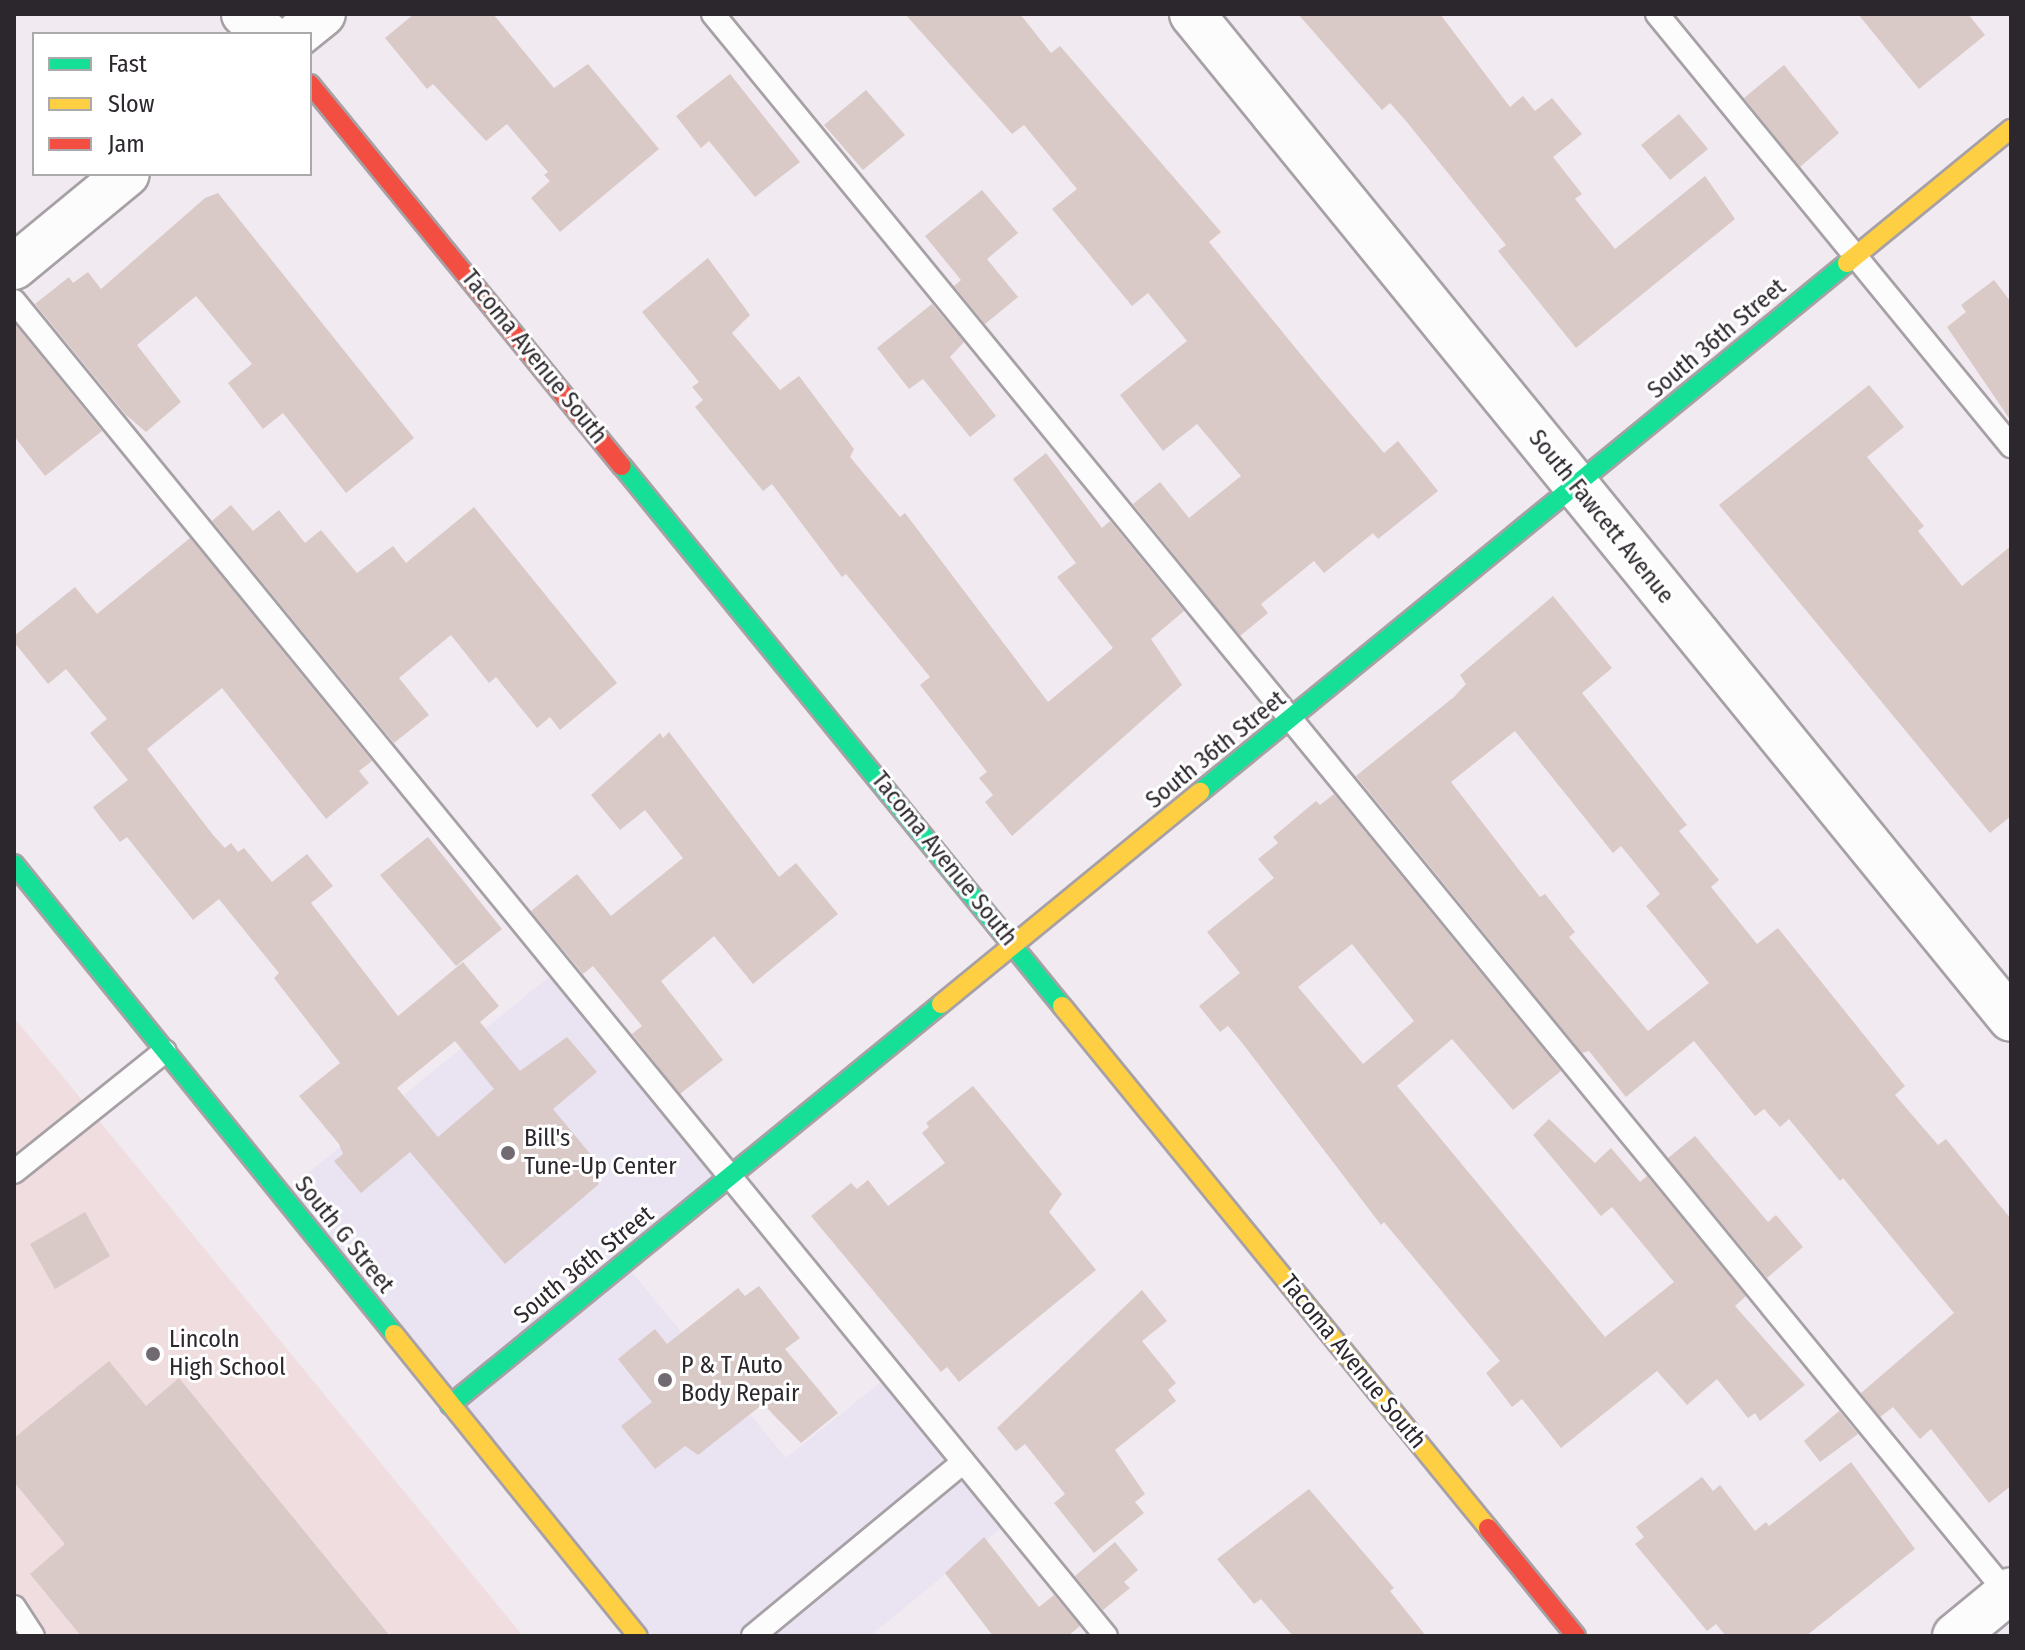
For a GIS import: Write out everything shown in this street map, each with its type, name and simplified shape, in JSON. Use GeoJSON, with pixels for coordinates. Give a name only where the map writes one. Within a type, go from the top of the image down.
{"type":"FeatureCollection","features":[{"type":"Feature","properties":{"kind":"street"},"geometry":{"type":"LineString","coordinates":[[244,14],[264,32]]}},
{"type":"Feature","properties":{"kind":"street"},"geometry":{"type":"LineString","coordinates":[[300,32],[323,14]]}},
{"type":"Feature","properties":{"kind":"street","name":"South Fawcett Avenue"},"geometry":{"type":"LineString","coordinates":[[1192,14],[2011,1019]]}},
{"type":"Feature","properties":{"kind":"street","name":"Tacoma Avenue South"},"geometry":{"type":"LineString","coordinates":[[312,86],[1576,1636]]}},
{"type":"Feature","properties":{"kind":"street","name":"South 36th Street"},"geometry":{"type":"LineString","coordinates":[[450,1405],[2011,129]]}},
{"type":"Feature","properties":{"kind":"street"},"geometry":{"type":"LineString","coordinates":[[14,267],[125,176]]}},
{"type":"Feature","properties":{"kind":"street","name":"South G Street"},"geometry":{"type":"LineString","coordinates":[[14,864],[638,1636]]}},
{"type":"Feature","properties":{"kind":"street"},"geometry":{"type":"LineString","coordinates":[[1955,1636],[2010,1594]]}},
{"type":"Feature","properties":{"kind":"lane"},"geometry":{"type":"LineString","coordinates":[[713,14],[2010,1594]]}},
{"type":"Feature","properties":{"kind":"lane"},"geometry":{"type":"LineString","coordinates":[[1657,14],[2011,446]]}},
{"type":"Feature","properties":{"kind":"lane"},"geometry":{"type":"LineString","coordinates":[[14,301],[1106,1636]]}},
{"type":"Feature","properties":{"kind":"lane"},"geometry":{"type":"LineString","coordinates":[[14,1172],[165,1051]]}},
{"type":"Feature","properties":{"kind":"lane"},"geometry":{"type":"LineString","coordinates":[[753,1636],[963,1462]]}},
{"type":"Feature","properties":{"kind":"lane"},"geometry":{"type":"LineString","coordinates":[[14,1607],[33,1636]]}},
{"type":"Feature","properties":{"kind":"shaded area"},"geometry":{"type":"Polygon","coordinates":[[[560,968],[730,1176],[625,1264],[786,1458],[891,1374],[1011,1520],[870,1636],[638,1636],[281,1195],[560,968]]]}},
{"type":"Feature","properties":{"kind":"shaded area","name":"Lincoln High School"},"geometry":{"type":"Polygon","coordinates":[[[14,1018],[59,1072],[523,1636],[14,1636],[14,1018]]]}},
{"type":"Feature","properties":{"kind":"building"},"geometry":{"type":"Polygon","coordinates":[[[414,14],[493,14],[554,88],[588,64],[659,149],[560,232],[531,198],[550,181],[544,175],[548,172],[507,124],[486,141],[433,84],[427,89],[385,38],[414,14]]]}},
{"type":"Feature","properties":{"kind":"building"},"geometry":{"type":"Polygon","coordinates":[[[905,14],[1020,14],[1051,53],[1060,46],[1221,232],[1209,242],[1316,373],[1384,453],[1398,441],[1438,491],[1378,539],[1373,533],[1324,573],[1314,561],[1261,604],[1268,613],[1240,636],[1133,504],[1160,482],[1189,518],[1241,476],[1197,424],[1163,451],[1120,395],[1187,341],[1148,293],[1132,306],[1052,209],[1077,189],[1024,125],[1012,134],[905,14]]]}},
{"type":"Feature","properties":{"kind":"building"},"geometry":{"type":"Polygon","coordinates":[[[1298,14],[1440,14],[1510,107],[1523,96],[1535,111],[1552,98],[1582,134],[1553,157],[1582,194],[1575,199],[1615,249],[1705,176],[1735,219],[1576,348],[1498,251],[1506,245],[1406,121],[1390,103],[1382,110],[1298,14]]]}},
{"type":"Feature","properties":{"kind":"building"},"geometry":{"type":"Polygon","coordinates":[[[1858,14],[1968,14],[1985,35],[1919,89],[1858,14]]]}},
{"type":"Feature","properties":{"kind":"building"},"geometry":{"type":"Polygon","coordinates":[[[1784,65],[1839,133],[1800,167],[1744,98],[1784,65]]]}},
{"type":"Feature","properties":{"kind":"building"},"geometry":{"type":"Polygon","coordinates":[[[730,74],[800,162],[755,197],[709,141],[701,148],[676,116],[730,74]]]}},
{"type":"Feature","properties":{"kind":"building"},"geometry":{"type":"Polygon","coordinates":[[[866,90],[905,135],[863,170],[824,125],[866,90]]]}},
{"type":"Feature","properties":{"kind":"building"},"geometry":{"type":"Polygon","coordinates":[[[1679,114],[1708,149],[1670,180],[1641,145],[1679,114]]]}},
{"type":"Feature","properties":{"kind":"building"},"geometry":{"type":"Polygon","coordinates":[[[982,190],[1018,233],[987,259],[1018,297],[985,324],[954,286],[961,280],[925,236],[982,190]]]}},
{"type":"Feature","properties":{"kind":"building"},"geometry":{"type":"Polygon","coordinates":[[[218,193],[414,438],[346,493],[283,413],[263,429],[228,383],[252,364],[196,296],[137,345],[181,402],[146,432],[125,414],[35,304],[69,277],[73,283],[88,272],[101,289],[205,198],[218,193]]]}},
{"type":"Feature","properties":{"kind":"building"},"geometry":{"type":"Polygon","coordinates":[[[708,258],[750,315],[732,333],[780,390],[799,376],[854,449],[850,457],[900,517],[905,513],[1048,702],[1113,648],[1057,577],[1076,563],[1013,479],[1046,453],[1102,528],[1110,521],[1184,611],[1151,639],[1182,685],[1012,836],[985,802],[993,795],[979,778],[987,772],[920,685],[930,677],[846,574],[842,577],[772,484],[763,491],[695,407],[703,400],[692,387],[699,382],[642,312],[708,258]]]}},
{"type":"Feature","properties":{"kind":"building"},"geometry":{"type":"Polygon","coordinates":[[[1994,280],[2011,302],[2011,421],[1947,327],[1966,312],[1961,305],[1994,280]]]}},
{"type":"Feature","properties":{"kind":"building"},"geometry":{"type":"Polygon","coordinates":[[[932,304],[964,342],[950,357],[996,416],[970,437],[923,379],[909,389],[877,348],[932,304]]]}},
{"type":"Feature","properties":{"kind":"building"},"geometry":{"type":"Polygon","coordinates":[[[14,323],[102,431],[45,476],[14,436],[14,323]]]}},
{"type":"Feature","properties":{"kind":"building"},"geometry":{"type":"Polygon","coordinates":[[[1869,385],[1904,427],[1867,457],[1924,526],[1918,531],[1962,586],[2011,546],[2011,816],[1990,833],[1719,505],[1869,385]]]}},
{"type":"Feature","properties":{"kind":"building"},"geometry":{"type":"Polygon","coordinates":[[[231,505],[253,531],[279,510],[305,543],[321,530],[357,573],[393,546],[406,563],[474,507],[617,683],[560,730],[550,717],[537,728],[496,677],[489,683],[451,635],[399,678],[429,715],[394,743],[212,521],[231,505]]]}},
{"type":"Feature","properties":{"kind":"building"},"geometry":{"type":"Polygon","coordinates":[[[190,538],[372,761],[359,771],[369,783],[326,819],[222,688],[147,749],[225,848],[231,843],[238,852],[244,848],[272,882],[307,854],[333,886],[311,903],[398,1016],[463,962],[499,1006],[480,1022],[520,1071],[567,1037],[597,1072],[553,1109],[597,1162],[588,1170],[599,1184],[505,1264],[410,1152],[361,1193],[334,1161],[343,1154],[339,1144],[299,1096],[340,1063],[274,978],[279,973],[219,899],[193,920],[127,837],[120,842],[93,807],[128,780],[90,733],[107,719],[66,669],[48,684],[14,642],[14,636],[75,587],[97,614],[190,538]],[[455,1041],[397,1088],[438,1137],[494,1089],[455,1041]]]}},
{"type":"Feature","properties":{"kind":"building"},"geometry":{"type":"Polygon","coordinates":[[[1553,596],[1612,668],[1582,693],[1687,825],[1679,831],[1719,880],[1711,887],[1757,944],[1778,928],[1905,1086],[1895,1095],[1938,1145],[1946,1139],[2011,1219],[2011,1486],[1989,1503],[1931,1429],[1920,1439],[1893,1407],[1880,1417],[1861,1393],[1954,1313],[1843,1178],[1840,1181],[1789,1119],[1780,1127],[1764,1109],[1755,1116],[1694,1041],[1626,1097],[1589,1051],[1582,1053],[1356,776],[1454,697],[1466,684],[1460,675],[1553,596]],[[1515,731],[1451,782],[1540,897],[1545,894],[1575,932],[1569,937],[1648,1031],[1709,983],[1646,906],[1660,894],[1621,846],[1613,853],[1515,731]]]}},
{"type":"Feature","properties":{"kind":"building"},"geometry":{"type":"Polygon","coordinates":[[[669,732],[779,877],[796,863],[838,914],[753,984],[714,936],[661,981],[723,1060],[680,1094],[632,1034],[642,1026],[593,966],[583,974],[531,911],[577,874],[611,916],[683,858],[645,810],[620,830],[591,795],[660,733],[663,738],[669,732]]]}},
{"type":"Feature","properties":{"kind":"building"},"geometry":{"type":"Polygon","coordinates":[[[1334,794],[1561,1071],[1513,1110],[1452,1039],[1397,1086],[1605,1337],[1674,1282],[1612,1207],[1601,1216],[1533,1135],[1549,1119],[1595,1163],[1611,1148],[1640,1182],[1647,1176],[1746,1296],[1735,1306],[1805,1385],[1760,1421],[1755,1413],[1748,1418],[1717,1379],[1687,1405],[1657,1371],[1561,1448],[1522,1399],[1512,1407],[1486,1373],[1500,1361],[1384,1222],[1381,1225],[1228,1026],[1220,1032],[1199,1006],[1240,973],[1207,932],[1274,878],[1258,859],[1278,843],[1273,837],[1316,801],[1320,805],[1334,794]],[[1352,944],[1298,987],[1363,1064],[1414,1021],[1352,944]]]}},
{"type":"Feature","properties":{"kind":"building"},"geometry":{"type":"Polygon","coordinates":[[[428,837],[502,929],[456,966],[380,875],[428,837]]]}},
{"type":"Feature","properties":{"kind":"building"},"geometry":{"type":"Polygon","coordinates":[[[973,1086],[1062,1194],[1049,1212],[1096,1270],[959,1382],[947,1367],[941,1372],[811,1216],[851,1183],[857,1189],[868,1180],[888,1206],[945,1163],[922,1133],[929,1127],[926,1123],[973,1086]]]}},
{"type":"Feature","properties":{"kind":"building"},"geometry":{"type":"Polygon","coordinates":[[[1695,1136],[1768,1222],[1776,1215],[1803,1247],[1767,1278],[1668,1158],[1695,1136]]]}},
{"type":"Feature","properties":{"kind":"building"},"geometry":{"type":"Polygon","coordinates":[[[85,1212],[110,1256],[55,1289],[30,1244],[85,1212]]]}},
{"type":"Feature","properties":{"kind":"building"},"geometry":{"type":"Polygon","coordinates":[[[759,1286],[800,1338],[785,1349],[838,1413],[801,1443],[763,1404],[698,1455],[685,1446],[655,1469],[621,1426],[652,1402],[618,1359],[655,1329],[667,1344],[738,1288],[745,1296],[759,1286]]]}},
{"type":"Feature","properties":{"kind":"building"},"geometry":{"type":"Polygon","coordinates":[[[1142,1290],[1167,1321],[1142,1341],[1176,1383],[1168,1390],[1176,1401],[1115,1450],[1145,1494],[1135,1502],[1144,1513],[1094,1553],[1054,1503],[1065,1494],[1025,1444],[1016,1451],[997,1428],[1142,1290]]]}},
{"type":"Feature","properties":{"kind":"building"},"geometry":{"type":"Polygon","coordinates":[[[109,1361],[146,1406],[179,1378],[390,1636],[81,1636],[30,1574],[65,1544],[14,1482],[14,1438],[109,1361]]]}},
{"type":"Feature","properties":{"kind":"building"},"geometry":{"type":"Polygon","coordinates":[[[1839,1411],[1858,1434],[1820,1462],[1804,1441],[1839,1411]]]}},
{"type":"Feature","properties":{"kind":"building"},"geometry":{"type":"Polygon","coordinates":[[[1851,1462],[1915,1549],[1806,1636],[1726,1636],[1716,1624],[1707,1631],[1635,1544],[1644,1537],[1636,1527],[1702,1477],[1713,1491],[1720,1485],[1755,1531],[1766,1522],[1769,1526],[1851,1462]]]}},
{"type":"Feature","properties":{"kind":"building"},"geometry":{"type":"Polygon","coordinates":[[[1309,1489],[1394,1588],[1390,1591],[1426,1636],[1293,1636],[1261,1599],[1254,1604],[1217,1559],[1309,1489]]]}},
{"type":"Feature","properties":{"kind":"building"},"geometry":{"type":"Polygon","coordinates":[[[984,1537],[1039,1607],[1054,1595],[1080,1626],[1068,1636],[993,1636],[945,1573],[984,1537]]]}},
{"type":"Feature","properties":{"kind":"building"},"geometry":{"type":"Polygon","coordinates":[[[1115,1542],[1138,1570],[1124,1582],[1130,1588],[1103,1610],[1075,1576],[1115,1542]]]}},
{"type":"Feature","properties":{"kind":"traffic: fast"},"geometry":{"type":"LineString","coordinates":[[1200,792],[1847,263]]}},
{"type":"Feature","properties":{"kind":"traffic: fast"},"geometry":{"type":"LineString","coordinates":[[622,466],[1062,1006]]}},
{"type":"Feature","properties":{"kind":"traffic: fast"},"geometry":{"type":"LineString","coordinates":[[14,864],[394,1334]]}},
{"type":"Feature","properties":{"kind":"traffic: fast"},"geometry":{"type":"LineString","coordinates":[[450,1405],[941,1004]]}},
{"type":"Feature","properties":{"kind":"traffic: slow"},"geometry":{"type":"LineString","coordinates":[[1847,263],[2011,129]]}},
{"type":"Feature","properties":{"kind":"traffic: slow"},"geometry":{"type":"LineString","coordinates":[[941,1004],[1200,792]]}},
{"type":"Feature","properties":{"kind":"traffic: slow"},"geometry":{"type":"LineString","coordinates":[[1062,1006],[1488,1528]]}},
{"type":"Feature","properties":{"kind":"traffic: slow"},"geometry":{"type":"LineString","coordinates":[[394,1334],[638,1636]]}},
{"type":"Feature","properties":{"kind":"traffic: jam"},"geometry":{"type":"LineString","coordinates":[[312,86],[622,466]]}},
{"type":"Feature","properties":{"kind":"traffic: jam"},"geometry":{"type":"LineString","coordinates":[[1488,1528],[1576,1636]]}},
{"type":"Feature","properties":{"kind":"place","name":"Bill's Tune-Up Center"},"geometry":{"type":"Point","coordinates":[508,1153]}},
{"type":"Feature","properties":{"kind":"place","name":"Lincoln High School"},"geometry":{"type":"Point","coordinates":[153,1354]}},
{"type":"Feature","properties":{"kind":"place","name":"P & T Auto Body Repair"},"geometry":{"type":"Point","coordinates":[665,1380]}}]}
